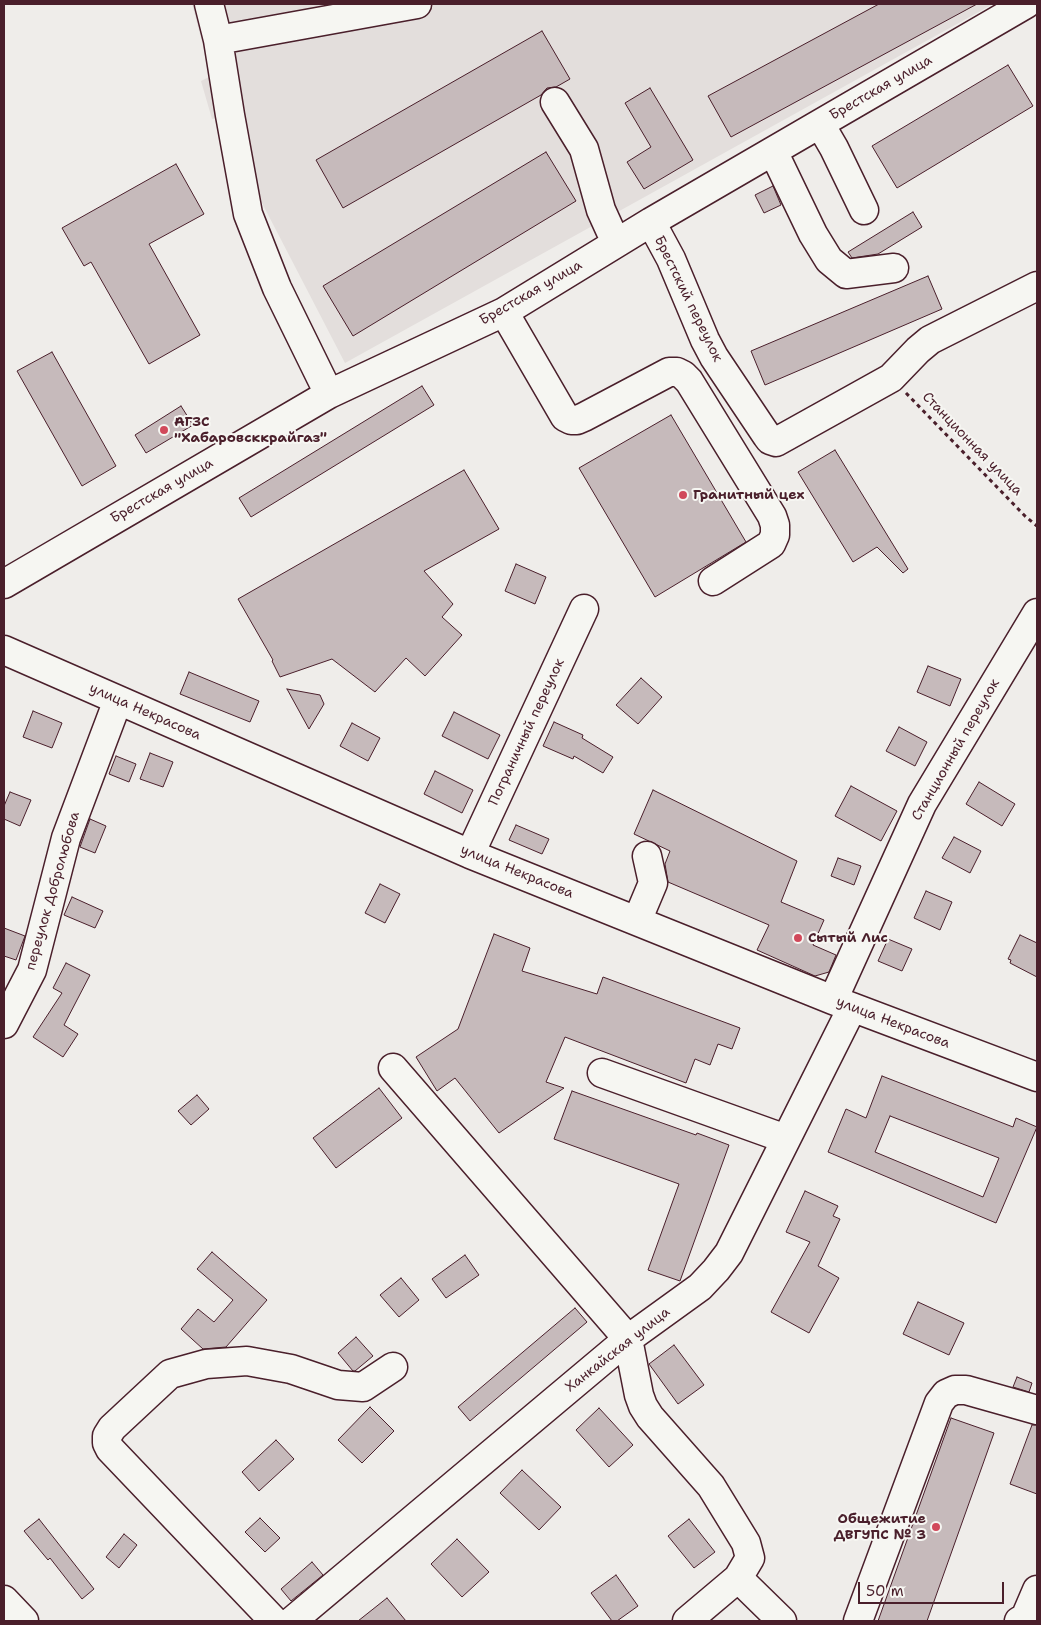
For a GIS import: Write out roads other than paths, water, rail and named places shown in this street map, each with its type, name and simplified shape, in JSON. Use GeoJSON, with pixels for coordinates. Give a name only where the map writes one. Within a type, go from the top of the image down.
{"type":"FeatureCollection","features":[{"type":"Feature","properties":{"kind":"street"},"geometry":{"type":"LineString","coordinates":[[209,4],[218,40],[248,214],[277,288],[329,394]]}},
{"type":"Feature","properties":{"kind":"street"},"geometry":{"type":"LineString","coordinates":[[218,40],[417,4]]}},
{"type":"Feature","properties":{"kind":"street","name":"Брестская улица"},"geometry":{"type":"LineString","coordinates":[[4,584],[329,394],[504,312],[651,222],[1026,4]]}},
{"type":"Feature","properties":{"kind":"street"},"geometry":{"type":"LineString","coordinates":[[556,102],[584,149],[601,210],[616,243]]}},
{"type":"Feature","properties":{"kind":"street"},"geometry":{"type":"LineString","coordinates":[[820,124],[834,148],[864,210]]}},
{"type":"Feature","properties":{"kind":"street"},"geometry":{"type":"LineString","coordinates":[[772,151],[813,234],[829,260],[846,274],[894,268]]}},
{"type":"Feature","properties":{"kind":"street","name":"Брестский переулок"},"geometry":{"type":"LineString","coordinates":[[651,222],[671,260],[714,357],[770,440],[776,442],[891,378],[930,340],[1037,286]]}},
{"type":"Feature","properties":{"kind":"street"},"geometry":{"type":"LineString","coordinates":[[504,312],[565,417],[570,420],[584,417],[668,372],[683,374],[689,380],[772,516],[775,524],[775,535],[771,544],[713,581]]}},
{"type":"Feature","properties":{"kind":"street","name":"Пограничный переулок"},"geometry":{"type":"LineString","coordinates":[[470,854],[584,609]]}},
{"type":"Feature","properties":{"kind":"street","name":"Станционный переулок"},"geometry":{"type":"LineString","coordinates":[[842,1004],[922,804],[1033,629]]}},
{"type":"Feature","properties":{"kind":"street","name":"улица Некрасова"},"geometry":{"type":"LineString","coordinates":[[4,650],[470,854],[842,1004],[1037,1077]]}},
{"type":"Feature","properties":{"kind":"street","name":"переулок Добролюбова"},"geometry":{"type":"LineString","coordinates":[[4,1024],[13,984],[32,970],[66,838],[118,700]]}},
{"type":"Feature","properties":{"kind":"street"},"geometry":{"type":"LineString","coordinates":[[638,921],[653,883],[647,856]]}},
{"type":"Feature","properties":{"kind":"street","name":"Ханкайская улица"},"geometry":{"type":"LineString","coordinates":[[292,1621],[628,1339],[700,1286],[716,1270],[729,1253],[786,1139],[842,1004]]}},
{"type":"Feature","properties":{"kind":"street"},"geometry":{"type":"LineString","coordinates":[[393,1068],[628,1339],[639,1396],[650,1417],[711,1486],[746,1543],[750,1558],[738,1578],[687,1621]]}},
{"type":"Feature","properties":{"kind":"street"},"geometry":{"type":"LineString","coordinates":[[602,1073],[786,1139]]}},
{"type":"Feature","properties":{"kind":"street"},"geometry":{"type":"LineString","coordinates":[[274,1621],[110,1449],[106,1443],[107,1436],[112,1428],[170,1374],[206,1364],[248,1361],[291,1369],[338,1385],[363,1387],[393,1367]]}},
{"type":"Feature","properties":{"kind":"street"},"geometry":{"type":"LineString","coordinates":[[858,1621],[939,1403],[946,1394],[955,1390],[966,1390],[1037,1410]]}},
{"type":"Feature","properties":{"kind":"street"},"geometry":{"type":"LineString","coordinates":[[738,1578],[782,1621]]}},
{"type":"Feature","properties":{"kind":"street"},"geometry":{"type":"LineString","coordinates":[[1020,1621],[1025,1618],[1037,1590]]}},
{"type":"Feature","properties":{"kind":"street"},"geometry":{"type":"LineString","coordinates":[[4,1600],[24,1621]]}},
{"type":"Feature","properties":{"kind":"place","name":"АГЗС \"Хабаровсккрайгаз\""},"geometry":{"type":"Point","coordinates":[164,430]}},
{"type":"Feature","properties":{"kind":"place","name":"Гранитный цех"},"geometry":{"type":"Point","coordinates":[683,495]}},
{"type":"Feature","properties":{"kind":"place","name":"Сытый Лис"},"geometry":{"type":"Point","coordinates":[798,938]}},
{"type":"Feature","properties":{"kind":"place","name":"Общежитие ДВГУПС № 3"},"geometry":{"type":"Point","coordinates":[936,1527]}}]}
